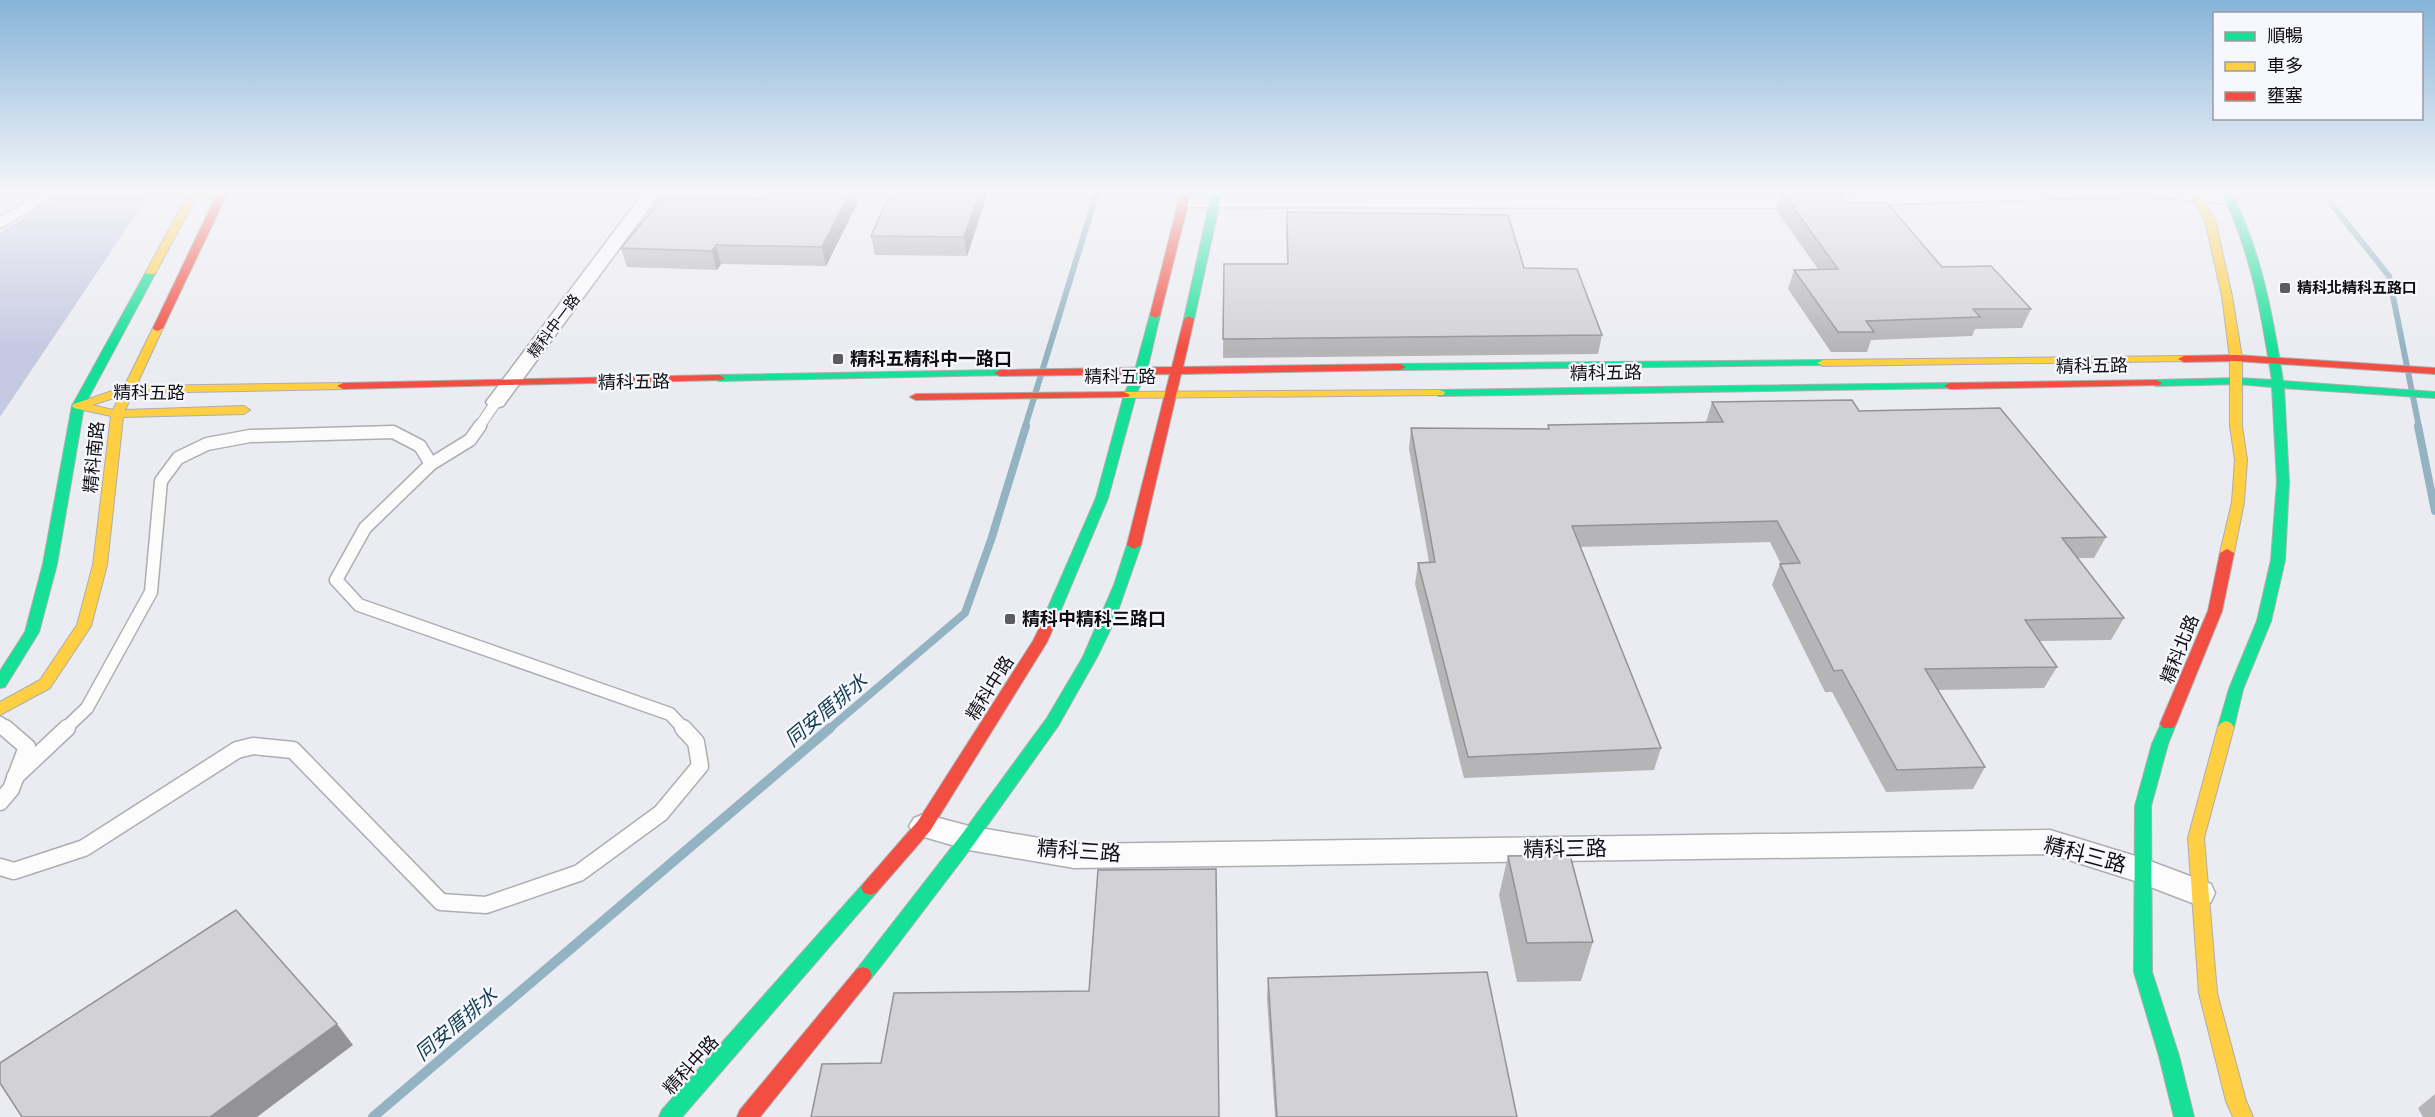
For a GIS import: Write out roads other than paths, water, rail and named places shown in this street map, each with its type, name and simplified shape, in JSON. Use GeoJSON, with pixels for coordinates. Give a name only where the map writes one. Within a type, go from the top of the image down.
{"type":"FeatureCollection","features":[{"type":"Feature","properties":{"kind":"street","name":"精科南路"},"geometry":{"type":"LineString","coordinates":[[0,683],[32,632],[50,564],[78,406],[165,244]]}},
{"type":"Feature","properties":{"kind":"street","name":"精科南路"},"geometry":{"type":"LineString","coordinates":[[0,709],[45,684],[84,626],[100,565],[117,414],[198,244]]}},
{"type":"Feature","properties":{"kind":"street","name":"精科中一路"},"geometry":{"type":"LineString","coordinates":[[496,402],[614,244]]}},
{"type":"Feature","properties":{"kind":"street","name":"精科中路"},"geometry":{"type":"LineString","coordinates":[[669,1117],[924,826],[1040,642],[1102,498],[1130,394],[1140,370],[1173,244]]}},
{"type":"Feature","properties":{"kind":"street"},"geometry":{"type":"LineString","coordinates":[[747,1117],[830,1018],[969,838],[1075,691],[1108,623],[1131,557],[1169,396],[1178,370],[1206,244]]}},
{"type":"Feature","properties":{"kind":"street","name":"精科北路"},"geometry":{"type":"LineString","coordinates":[[2184,1117],[2169,1056],[2143,972],[2143,806],[2160,744],[2215,611],[2238,502],[2241,460],[2236,426],[2238,381],[2236,358],[2215,244]]}},
{"type":"Feature","properties":{"kind":"street"},"geometry":{"type":"LineString","coordinates":[[2243,1117],[2236,1101],[2208,993],[2196,838],[2236,689],[2264,621],[2278,560],[2283,482],[2278,384],[2261,295],[2248,244]]}},
{"type":"Feature","properties":{"kind":"street","name":"精科五路"},"geometry":{"type":"LineString","coordinates":[[78,406],[127,390],[1140,370],[2236,358],[2435,371]]}},
{"type":"Feature","properties":{"kind":"street","name":"精科五路"},"geometry":{"type":"LineString","coordinates":[[903,397],[1717,390],[2238,381],[2435,395]]}},
{"type":"Feature","properties":{"kind":"street","name":"精科五路"},"geometry":{"type":"LineString","coordinates":[[78,406],[117,414],[259,409]]}},
{"type":"Feature","properties":{"kind":"street","name":"精科三路"},"geometry":{"type":"LineString","coordinates":[[924,826],[969,838],[1074,856],[2050,842],[2142,871],[2200,893]]}},
{"type":"Feature","properties":{"kind":"lane"},"geometry":{"type":"LineString","coordinates":[[0,867],[14,871],[84,848],[237,750],[253,746],[293,750],[441,902],[486,905],[579,873],[661,813],[700,766],[696,742],[670,714],[359,605],[336,580],[364,528],[431,464],[470,440],[496,402]]}},
{"type":"Feature","properties":{"kind":"lane"},"geometry":{"type":"LineString","coordinates":[[15,777],[87,708],[151,592],[161,481],[178,458],[207,444],[250,436],[393,432],[420,446],[431,464]]}},
{"type":"Feature","properties":{"kind":"lane"},"geometry":{"type":"LineString","coordinates":[[0,723],[27,747],[11,789],[0,802]]}},
{"type":"Feature","properties":{"kind":"waterway","name":"同安厝排水"},"geometry":{"type":"LineString","coordinates":[[1025,427],[1081,244]]}},
{"type":"Feature","properties":{"kind":"waterway"},"geometry":{"type":"LineString","coordinates":[[2364,244],[2389,276],[2419,427]]}},
{"type":"Feature","properties":{"kind":"waterway","name":"同安厝排水"},"geometry":{"type":"LineString","coordinates":[[829,729],[965,613],[991,540],[1026,426]]}},
{"type":"Feature","properties":{"kind":"waterway"},"geometry":{"type":"LineString","coordinates":[[2418,426],[2435,511]]}},
{"type":"Feature","properties":{"kind":"waterway","name":"同安厝排水"},"geometry":{"type":"LineString","coordinates":[[373,1117],[830,728]]}},
{"type":"Feature","properties":{"kind":"place","name":"精科北精科五路口"},"geometry":{"type":"Point","coordinates":[2285,288]}},
{"type":"Feature","properties":{"kind":"place","name":"精科五精科中一路口"},"geometry":{"type":"Point","coordinates":[838,359]}},
{"type":"Feature","properties":{"kind":"place","name":"精科中精科三路口"},"geometry":{"type":"Point","coordinates":[1010,619]}}]}
